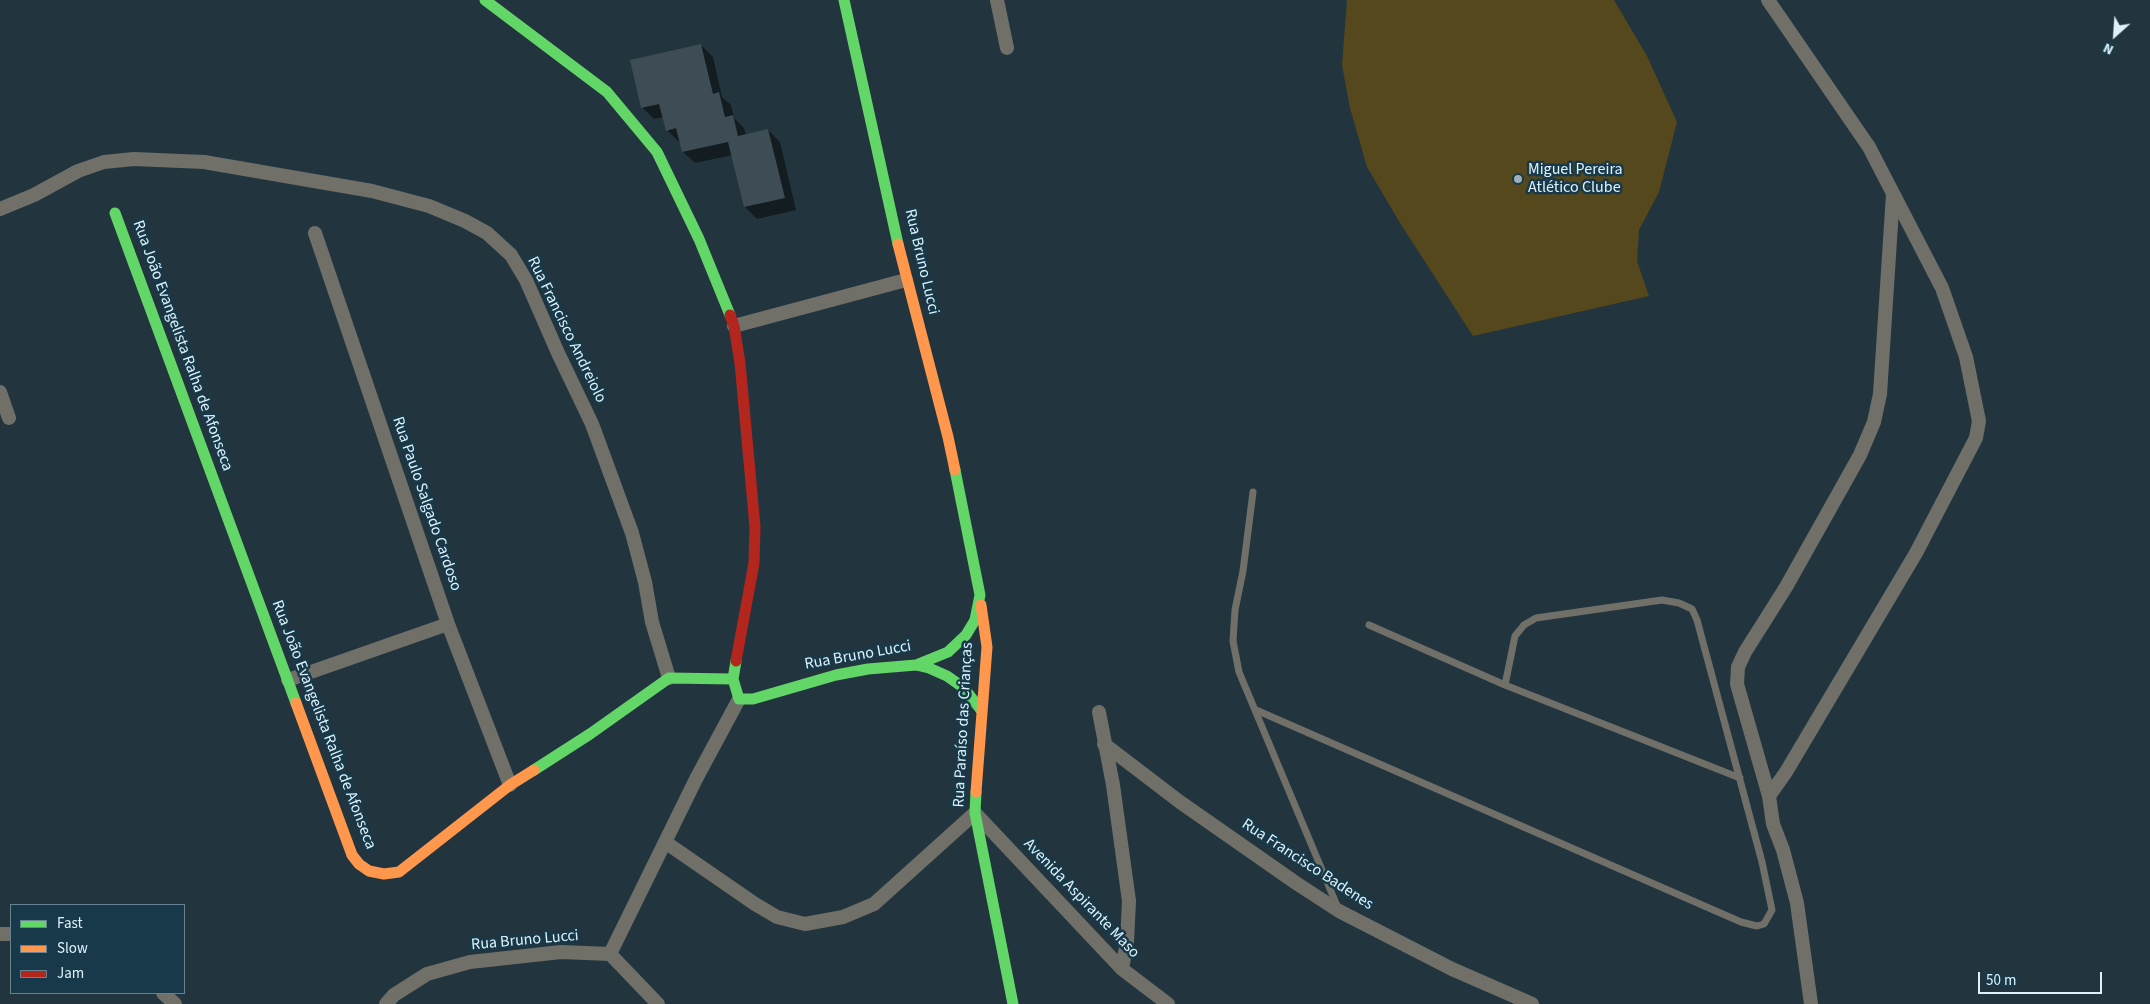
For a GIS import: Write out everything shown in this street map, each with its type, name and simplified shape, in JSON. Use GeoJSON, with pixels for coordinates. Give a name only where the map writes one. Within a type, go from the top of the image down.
{"type":"FeatureCollection","features":[{"type":"Feature","properties":{"kind":"street"},"geometry":{"type":"LineString","coordinates":[[485,0],[607,92],[657,152],[699,239],[734,326],[740,363],[755,527],[754,563],[733,679],[739,699],[610,954],[658,1004]]}},
{"type":"Feature","properties":{"kind":"street","name":"Rua Bruno Lucci"},"geometry":{"type":"LineString","coordinates":[[739,699],[753,698],[836,675],[868,669],[916,665],[948,652],[966,635],[975,620],[980,595],[948,437],[906,280],[844,0]]}},
{"type":"Feature","properties":{"kind":"street"},"geometry":{"type":"LineString","coordinates":[[997,0],[1007,48]]}},
{"type":"Feature","properties":{"kind":"street"},"geometry":{"type":"LineString","coordinates":[[1768,0],[1869,148],[1942,288],[1966,357],[1978,406],[1979,421],[1976,438],[1916,553],[1786,772],[1769,796]]}},
{"type":"Feature","properties":{"kind":"street","name":"Rua Francisco Andreiolo"},"geometry":{"type":"LineString","coordinates":[[0,210],[34,195],[78,171],[104,162],[134,159],[184,161],[204,162],[372,191],[429,206],[465,221],[488,234],[511,255],[526,280],[592,424],[632,533],[645,582],[652,622],[669,678]]}},
{"type":"Feature","properties":{"kind":"street"},"geometry":{"type":"LineString","coordinates":[[1811,1004],[1797,903],[1783,850],[1773,824],[1769,796],[1737,684],[1738,667],[1745,652],[1786,587],[1846,480],[1874,422],[1880,394],[1893,193]]}},
{"type":"Feature","properties":{"kind":"street","name":"Rua João Evangelista Ralha de Afonseca"},"geometry":{"type":"LineString","coordinates":[[115,213],[352,855],[359,864],[369,871],[384,874],[399,872],[510,785],[590,734],[669,678]]}},
{"type":"Feature","properties":{"kind":"street","name":"Rua Paulo Salgado Cardoso"},"geometry":{"type":"LineString","coordinates":[[315,233],[448,624],[510,785]]}},
{"type":"Feature","properties":{"kind":"street"},"geometry":{"type":"LineString","coordinates":[[734,326],[906,280]]}},
{"type":"Feature","properties":{"kind":"street"},"geometry":{"type":"LineString","coordinates":[[0,392],[8,418]]}},
{"type":"Feature","properties":{"kind":"street","name":"Rua Paraíso das Crianças"},"geometry":{"type":"LineString","coordinates":[[980,595],[987,647],[975,813],[1013,1004]]}},
{"type":"Feature","properties":{"kind":"street"},"geometry":{"type":"LineString","coordinates":[[288,680],[448,624]]}},
{"type":"Feature","properties":{"kind":"street"},"geometry":{"type":"LineString","coordinates":[[916,665],[929,668],[946,676],[964,688],[982,710]]}},
{"type":"Feature","properties":{"kind":"street"},"geometry":{"type":"LineString","coordinates":[[669,678],[733,679]]}},
{"type":"Feature","properties":{"kind":"street"},"geometry":{"type":"LineString","coordinates":[[1099,712],[1113,785],[1129,901],[1127,942],[1122,969]]}},
{"type":"Feature","properties":{"kind":"street","name":"Rua Francisco Badenes"},"geometry":{"type":"LineString","coordinates":[[1104,744],[1273,867],[1339,911],[1452,969],[1532,1004]]}},
{"type":"Feature","properties":{"kind":"street"},"geometry":{"type":"LineString","coordinates":[[665,842],[755,904],[778,917],[805,924],[843,917],[874,904],[975,813]]}},
{"type":"Feature","properties":{"kind":"street","name":"Avenida Aspirante Maso"},"geometry":{"type":"LineString","coordinates":[[975,813],[1122,969],[1168,1004]]}},
{"type":"Feature","properties":{"kind":"street","name":"Rua Bruno Lucci"},"geometry":{"type":"LineString","coordinates":[[386,1004],[394,995],[427,974],[470,962],[562,952],[610,954]]}},
{"type":"Feature","properties":{"kind":"street"},"geometry":{"type":"LineString","coordinates":[[164,994],[175,1004]]}},
{"type":"Feature","properties":{"kind":"lane"},"geometry":{"type":"LineString","coordinates":[[1253,492],[1244,571],[1235,610],[1233,641],[1239,672],[1339,911]]}},
{"type":"Feature","properties":{"kind":"lane"},"geometry":{"type":"LineString","coordinates":[[1256,710],[1741,922],[1757,926],[1764,924],[1769,919],[1772,910],[1762,862],[1697,620],[1692,609],[1678,603],[1662,600],[1536,618],[1524,625],[1515,636],[1504,685]]}},
{"type":"Feature","properties":{"kind":"lane"},"geometry":{"type":"LineString","coordinates":[[1369,625],[1504,685],[1740,778]]}},
{"type":"Feature","properties":{"kind":"shaded area","name":"Miguel Pereira Atlético Clube"},"geometry":{"type":"Polygon","coordinates":[[[1347,0],[1614,0],[1647,56],[1677,122],[1659,192],[1639,230],[1637,261],[1649,296],[1473,336],[1400,223],[1367,167],[1350,108],[1342,65],[1347,0]]]}},
{"type":"Feature","properties":{"kind":"building"},"geometry":{"type":"Polygon","coordinates":[[[701,44],[713,94],[719,92],[725,117],[733,115],[738,136],[768,129],[785,198],[744,207],[728,142],[682,152],[676,128],[666,131],[659,104],[641,108],[630,60],[701,44]]]}},
{"type":"Feature","properties":{"kind":"traffic: fast"},"geometry":{"type":"LineString","coordinates":[[485,0],[607,92],[657,152],[699,239],[730,315]]}},
{"type":"Feature","properties":{"kind":"traffic: fast"},"geometry":{"type":"LineString","coordinates":[[844,0],[898,244]]}},
{"type":"Feature","properties":{"kind":"traffic: fast"},"geometry":{"type":"LineString","coordinates":[[115,213],[296,703]]}},
{"type":"Feature","properties":{"kind":"traffic: fast"},"geometry":{"type":"LineString","coordinates":[[736,661],[733,679],[739,699],[753,699],[836,675],[868,669],[916,665],[948,652],[966,635],[975,620],[980,595],[955,470]]}},
{"type":"Feature","properties":{"kind":"traffic: fast"},"geometry":{"type":"LineString","coordinates":[[916,665],[929,668],[947,676],[964,688],[981,710]]}},
{"type":"Feature","properties":{"kind":"traffic: fast"},"geometry":{"type":"LineString","coordinates":[[534,770],[590,734],[669,678],[733,679]]}},
{"type":"Feature","properties":{"kind":"traffic: fast"},"geometry":{"type":"LineString","coordinates":[[976,792],[975,813],[1013,1004]]}},
{"type":"Feature","properties":{"kind":"traffic: slow"},"geometry":{"type":"LineString","coordinates":[[898,244],[955,470]]}},
{"type":"Feature","properties":{"kind":"traffic: slow"},"geometry":{"type":"LineString","coordinates":[[976,792],[987,647],[981,605]]}},
{"type":"Feature","properties":{"kind":"traffic: slow"},"geometry":{"type":"LineString","coordinates":[[296,703],[352,855],[359,864],[369,871],[384,874],[399,872],[510,785],[534,770]]}},
{"type":"Feature","properties":{"kind":"traffic: jam"},"geometry":{"type":"LineString","coordinates":[[730,315],[734,326],[740,363],[755,527],[754,563],[736,661]]}},
{"type":"Feature","properties":{"kind":"place","name":"Miguel Pereira Atlético Clube"},"geometry":{"type":"Point","coordinates":[1518,179]}}]}
